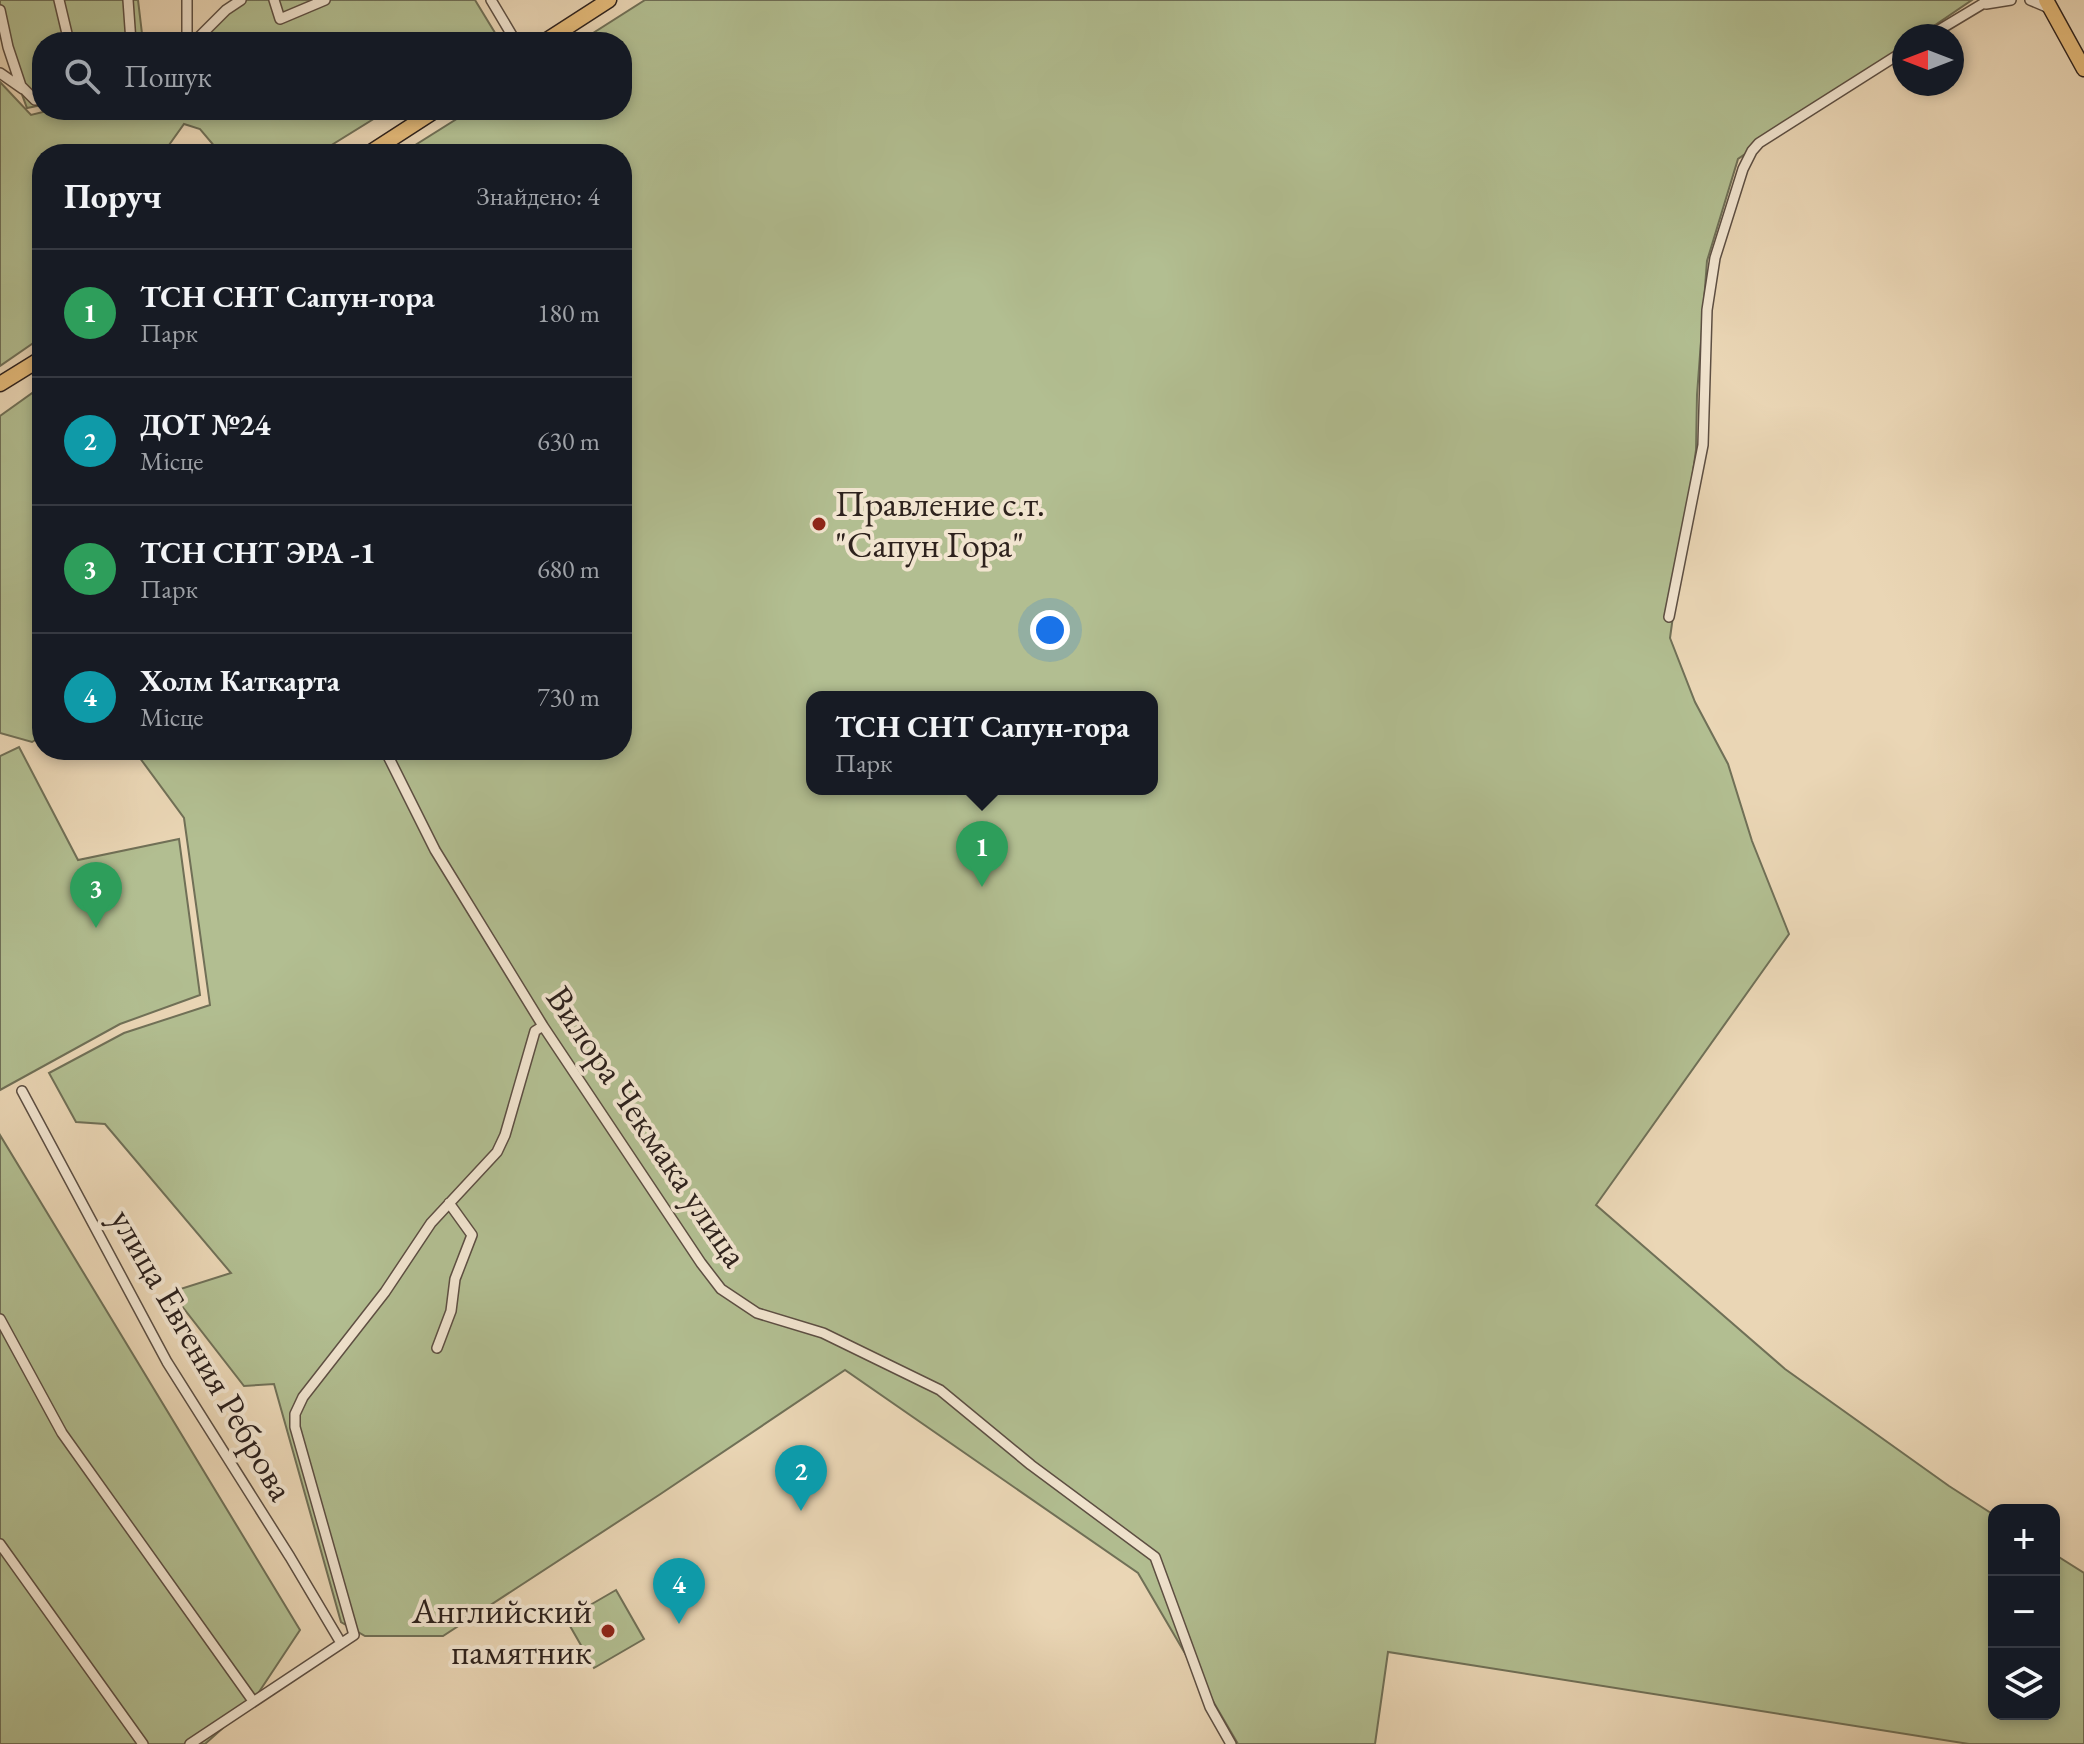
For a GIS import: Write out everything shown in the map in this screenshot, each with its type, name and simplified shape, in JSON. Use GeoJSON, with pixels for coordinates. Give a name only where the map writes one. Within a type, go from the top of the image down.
{"type":"FeatureCollection","features":[{"type":"Feature","properties":{"kind":"main road"},"geometry":{"type":"LineString","coordinates":[[559,32],[609,0]]}},
{"type":"Feature","properties":{"kind":"main road"},"geometry":{"type":"LineString","coordinates":[[2048,4],[2084,69]]}},
{"type":"Feature","properties":{"kind":"main road"},"geometry":{"type":"LineString","coordinates":[[383,144],[421,120]]}},
{"type":"Feature","properties":{"kind":"main road"},"geometry":{"type":"LineString","coordinates":[[0,384],[32,364]]}},
{"type":"Feature","properties":{"kind":"street"},"geometry":{"type":"LineString","coordinates":[[59,0],[67,32]]}},
{"type":"Feature","properties":{"kind":"street"},"geometry":{"type":"LineString","coordinates":[[128,0],[130,32]]}},
{"type":"Feature","properties":{"kind":"street"},"geometry":{"type":"LineString","coordinates":[[187,0],[187,32]]}},
{"type":"Feature","properties":{"kind":"street"},"geometry":{"type":"LineString","coordinates":[[204,32],[241,0]]}},
{"type":"Feature","properties":{"kind":"street"},"geometry":{"type":"LineString","coordinates":[[274,0],[280,19],[325,0]]}},
{"type":"Feature","properties":{"kind":"street"},"geometry":{"type":"LineString","coordinates":[[491,0],[510,32]]}},
{"type":"Feature","properties":{"kind":"street"},"geometry":{"type":"LineString","coordinates":[[1949,24],[1986,2],[2011,0]]}},
{"type":"Feature","properties":{"kind":"street"},"geometry":{"type":"LineString","coordinates":[[2030,0],[2048,4]]}},
{"type":"Feature","properties":{"kind":"street"},"geometry":{"type":"LineString","coordinates":[[0,10],[21,86],[32,97]]}},
{"type":"Feature","properties":{"kind":"street"},"geometry":{"type":"LineString","coordinates":[[1669,617],[1703,445],[1707,310],[1715,258],[1743,169],[1759,143],[1892,59]]}},
{"type":"Feature","properties":{"kind":"street"},"geometry":{"type":"LineString","coordinates":[[0,73],[28,92]]}},
{"type":"Feature","properties":{"kind":"street","name":"Вилора Чекмака улица"},"geometry":{"type":"LineString","coordinates":[[390,760],[435,850],[543,1026],[721,1289],[757,1313],[823,1333],[940,1390],[1033,1466],[1155,1557],[1210,1707],[1231,1744]]}},
{"type":"Feature","properties":{"kind":"street"},"geometry":{"type":"LineString","coordinates":[[190,1744],[354,1635],[295,1427],[295,1414],[303,1397],[385,1292],[431,1223],[497,1152],[505,1135],[535,1031],[543,1026]]}},
{"type":"Feature","properties":{"kind":"street","name":"улица Евгения Реброва"},"geometry":{"type":"LineString","coordinates":[[22,1091],[167,1362],[341,1643]]}},
{"type":"Feature","properties":{"kind":"street"},"geometry":{"type":"LineString","coordinates":[[437,1348],[451,1311],[455,1279],[472,1235],[449,1203]]}},
{"type":"Feature","properties":{"kind":"street"},"geometry":{"type":"LineString","coordinates":[[0,1319],[62,1433],[253,1701]]}},
{"type":"Feature","properties":{"kind":"street"},"geometry":{"type":"LineString","coordinates":[[0,1544],[143,1744]]}},
{"type":"Feature","properties":{"kind":"green space"},"geometry":{"type":"Polygon","coordinates":[[[0,0],[138,0],[142,32],[32,32],[32,107],[27,108],[0,30],[0,0]]]}},
{"type":"Feature","properties":{"kind":"green space"},"geometry":{"type":"Polygon","coordinates":[[[231,0],[475,0],[495,32],[208,32],[232,8],[231,0]]]}},
{"type":"Feature","properties":{"kind":"green space"},"geometry":{"type":"Polygon","coordinates":[[[645,0],[1972,0],[1937,24],[1892,24],[1892,54],[1738,159],[1707,261],[1696,450],[1670,638],[1695,702],[1728,764],[1752,841],[1789,934],[1596,1205],[1785,1369],[1988,1511],[1988,1720],[2060,1720],[2060,1558],[2084,1573],[2084,1744],[1969,1744],[1388,1652],[1375,1744],[1238,1744],[1138,1573],[845,1370],[443,1636],[365,1636],[341,1622],[274,1384],[244,1386],[171,1292],[231,1273],[105,1124],[76,1122],[49,1073],[124,1033],[210,1005],[184,818],[141,760],[632,760],[632,144],[417,144],[455,120],[632,120],[632,32],[595,32],[645,0]]]}},
{"type":"Feature","properties":{"kind":"green space"},"geometry":{"type":"Polygon","coordinates":[[[0,82],[32,115],[32,120],[372,120],[333,144],[213,144],[200,129],[184,124],[170,144],[32,144],[32,344],[0,366],[0,82]]]}},
{"type":"Feature","properties":{"kind":"green space"},"geometry":{"type":"Polygon","coordinates":[[[32,393],[32,742],[0,733],[0,416],[32,393]]]}},
{"type":"Feature","properties":{"kind":"green space"},"geometry":{"type":"Polygon","coordinates":[[[19,747],[78,860],[179,839],[200,995],[120,1024],[0,1090],[0,756],[19,747]]]}},
{"type":"Feature","properties":{"kind":"green space"},"geometry":{"type":"Polygon","coordinates":[[[0,1135],[300,1630],[253,1701],[205,1744],[0,1744],[0,1135]]]}},
{"type":"Feature","properties":{"kind":"green space"},"geometry":{"type":"Polygon","coordinates":[[[616,1590],[644,1639],[594,1668],[566,1619],[616,1590]]]}},
{"type":"Feature","properties":{"kind":"place","name":"Правление с.т. \"Сапун Гора\""},"geometry":{"type":"Point","coordinates":[819,524]}},
{"type":"Feature","properties":{"kind":"place","name":"ТСН СНТ Сапун-гора"},"geometry":{"type":"Point","coordinates":[982,887]}},
{"type":"Feature","properties":{"kind":"place","name":"ТСН СНТ ЭРА -1"},"geometry":{"type":"Point","coordinates":[96,928]}},
{"type":"Feature","properties":{"kind":"place","name":"ДОТ №24"},"geometry":{"type":"Point","coordinates":[801,1511]}},
{"type":"Feature","properties":{"kind":"place","name":"Холм Каткарта"},"geometry":{"type":"Point","coordinates":[679,1624]}},
{"type":"Feature","properties":{"kind":"place","name":"Английский памятник"},"geometry":{"type":"Point","coordinates":[608,1631]}}]}
